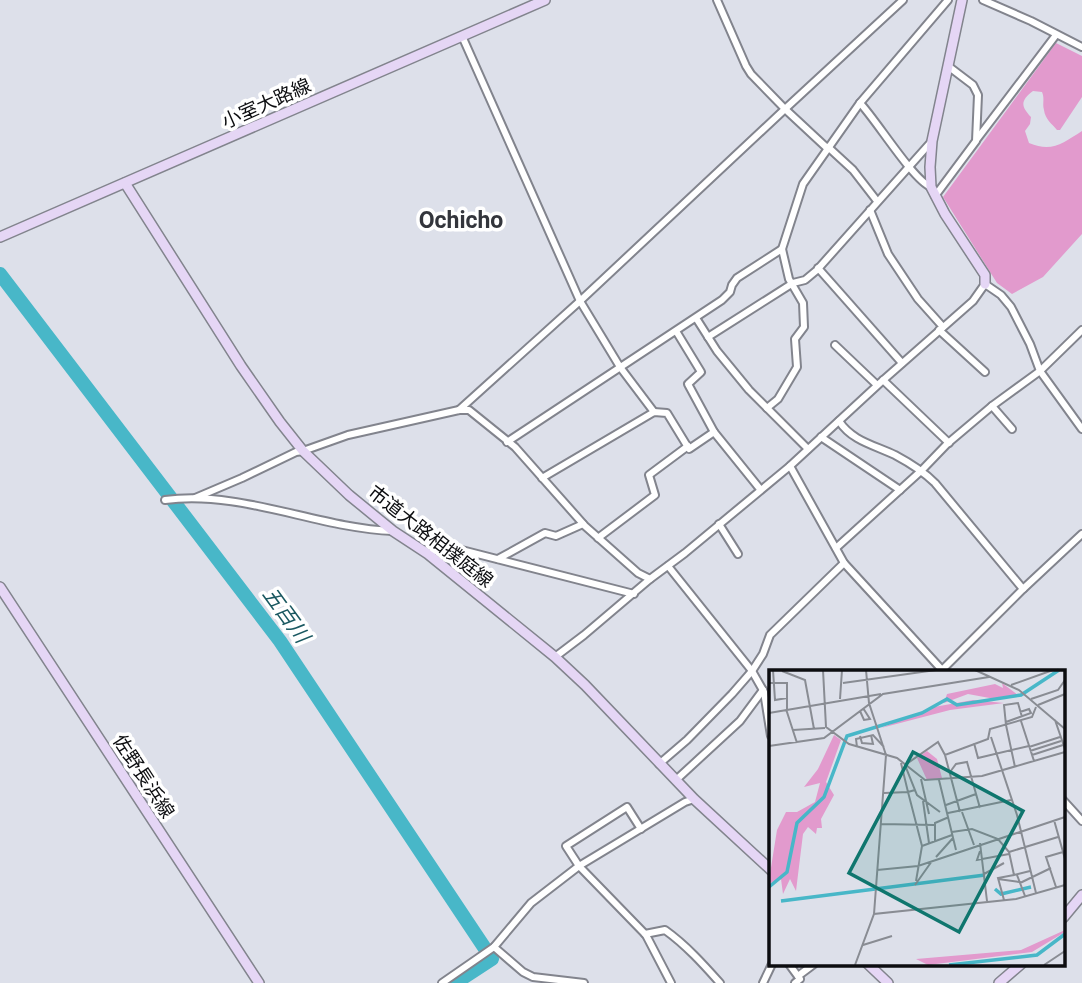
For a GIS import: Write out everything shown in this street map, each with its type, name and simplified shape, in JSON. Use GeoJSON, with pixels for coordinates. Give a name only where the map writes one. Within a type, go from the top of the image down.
{"type":"FeatureCollection","features":[{"type":"Feature","properties":{"kind":"street","name":"小室大路線"},"geometry":{"type":"LineString","coordinates":[[0,237],[545,0]]}},
{"type":"Feature","properties":{"kind":"street"},"geometry":{"type":"LineString","coordinates":[[717,0],[751,74],[785,109],[853,170],[877,201]]}},
{"type":"Feature","properties":{"kind":"street"},"geometry":{"type":"LineString","coordinates":[[459,410],[903,0]]}},
{"type":"Feature","properties":{"kind":"street"},"geometry":{"type":"LineString","coordinates":[[767,408],[778,399],[797,367],[795,339],[804,327],[803,303],[789,279],[782,249],[803,184],[860,103],[948,0]]}},
{"type":"Feature","properties":{"kind":"street"},"geometry":{"type":"LineString","coordinates":[[933,192],[930,167],[932,141],[962,0]]}},
{"type":"Feature","properties":{"kind":"street"},"geometry":{"type":"LineString","coordinates":[[983,0],[1082,47]]}},
{"type":"Feature","properties":{"kind":"street"},"geometry":{"type":"LineString","coordinates":[[933,192],[976,141],[1056,35]]}},
{"type":"Feature","properties":{"kind":"street"},"geometry":{"type":"LineString","coordinates":[[462,36],[580,300],[620,367],[654,412]]}},
{"type":"Feature","properties":{"kind":"street"},"geometry":{"type":"LineString","coordinates":[[948,66],[973,85],[978,95],[976,141]]}},
{"type":"Feature","properties":{"kind":"street"},"geometry":{"type":"LineString","coordinates":[[555,657],[790,466],[973,301],[985,284],[985,275],[933,192],[860,103]]}},
{"type":"Feature","properties":{"kind":"street"},"geometry":{"type":"LineString","coordinates":[[708,337],[793,284],[805,280],[932,141]]}},
{"type":"Feature","properties":{"kind":"street","name":"市道大路相撲庭線"},"geometry":{"type":"LineString","coordinates":[[125,183],[241,366],[303,451],[349,495],[393,531],[428,554],[555,657],[694,799],[769,868]]}},
{"type":"Feature","properties":{"kind":"street"},"geometry":{"type":"LineString","coordinates":[[870,210],[888,254],[918,299],[941,329],[985,372]]}},
{"type":"Feature","properties":{"kind":"street"},"geometry":{"type":"LineString","coordinates":[[507,442],[722,300],[730,292],[737,278],[782,249]]}},
{"type":"Feature","properties":{"kind":"street"},"geometry":{"type":"LineString","coordinates":[[818,268],[902,363]]}},
{"type":"Feature","properties":{"kind":"street"},"geometry":{"type":"LineString","coordinates":[[985,284],[1001,295],[1011,307],[1040,371],[1082,429]]}},
{"type":"Feature","properties":{"kind":"street"},"geometry":{"type":"LineString","coordinates":[[696,318],[717,352],[749,390],[808,449]]}},
{"type":"Feature","properties":{"kind":"street"},"geometry":{"type":"LineString","coordinates":[[836,548],[949,443],[992,406],[1040,371],[1082,330]]}},
{"type":"Feature","properties":{"kind":"street"},"geometry":{"type":"LineString","coordinates":[[676,331],[701,372],[688,384],[714,432],[760,489]]}},
{"type":"Feature","properties":{"kind":"street"},"geometry":{"type":"LineString","coordinates":[[835,345],[949,443]]}},
{"type":"Feature","properties":{"kind":"street"},"geometry":{"type":"LineString","coordinates":[[992,406],[1012,429]]}},
{"type":"Feature","properties":{"kind":"street"},"geometry":{"type":"LineString","coordinates":[[195,498],[296,452],[348,435],[468,410],[515,447],[598,538],[638,573],[650,579]]}},
{"type":"Feature","properties":{"kind":"street"},"geometry":{"type":"LineString","coordinates":[[542,478],[654,412],[667,413],[689,449],[714,432]]}},
{"type":"Feature","properties":{"kind":"street"},"geometry":{"type":"LineString","coordinates":[[839,421],[845,430],[862,442],[893,454],[922,470],[1023,589]]}},
{"type":"Feature","properties":{"kind":"street"},"geometry":{"type":"LineString","coordinates":[[821,437],[900,490]]}},
{"type":"Feature","properties":{"kind":"street"},"geometry":{"type":"LineString","coordinates":[[598,538],[655,495],[649,475],[688,446]]}},
{"type":"Feature","properties":{"kind":"street"},"geometry":{"type":"LineString","coordinates":[[790,466],[844,563],[941,670]]}},
{"type":"Feature","properties":{"kind":"street"},"geometry":{"type":"LineString","coordinates":[[165,500],[195,498],[237,502],[369,530],[393,531]]}},
{"type":"Feature","properties":{"kind":"street"},"geometry":{"type":"LineString","coordinates":[[498,559],[545,533],[556,536],[583,524]]}},
{"type":"Feature","properties":{"kind":"street"},"geometry":{"type":"LineString","coordinates":[[719,524],[738,554]]}},
{"type":"Feature","properties":{"kind":"street"},"geometry":{"type":"LineString","coordinates":[[943,670],[1082,534]]}},
{"type":"Feature","properties":{"kind":"street"},"geometry":{"type":"LineString","coordinates":[[428,554],[446,546],[634,594]]}},
{"type":"Feature","properties":{"kind":"street"},"geometry":{"type":"LineString","coordinates":[[659,764],[732,694],[763,654],[770,635],[844,563]]}},
{"type":"Feature","properties":{"kind":"street"},"geometry":{"type":"LineString","coordinates":[[668,566],[752,671],[763,690],[769,722]]}},
{"type":"Feature","properties":{"kind":"street","name":"佐野長浜線"},"geometry":{"type":"LineString","coordinates":[[0,587],[260,983]]}},
{"type":"Feature","properties":{"kind":"street"},"geometry":{"type":"LineString","coordinates":[[676,780],[740,721],[763,690]]}},
{"type":"Feature","properties":{"kind":"street"},"geometry":{"type":"LineString","coordinates":[[442,983],[493,948],[531,903],[579,866],[694,799]]}},
{"type":"Feature","properties":{"kind":"street"},"geometry":{"type":"LineString","coordinates":[[1064,801],[1082,821]]}},
{"type":"Feature","properties":{"kind":"street"},"geometry":{"type":"LineString","coordinates":[[640,829],[627,807],[566,846],[579,866],[645,934],[671,983]]}},
{"type":"Feature","properties":{"kind":"street"},"geometry":{"type":"LineString","coordinates":[[1064,917],[1082,895]]}},
{"type":"Feature","properties":{"kind":"street"},"geometry":{"type":"LineString","coordinates":[[645,934],[665,930],[694,955],[720,983]]}},
{"type":"Feature","properties":{"kind":"street"},"geometry":{"type":"LineString","coordinates":[[493,948],[533,977],[557,982],[584,983]]}},
{"type":"Feature","properties":{"kind":"street"},"geometry":{"type":"LineString","coordinates":[[763,983],[772,965]]}},
{"type":"Feature","properties":{"kind":"street"},"geometry":{"type":"LineString","coordinates":[[797,980],[813,965]]}},
{"type":"Feature","properties":{"kind":"street"},"geometry":{"type":"LineString","coordinates":[[869,965],[888,983]]}},
{"type":"Feature","properties":{"kind":"street"},"geometry":{"type":"LineString","coordinates":[[999,983],[1020,965]]}},
{"type":"Feature","properties":{"kind":"shaded area"},"geometry":{"type":"Polygon","coordinates":[[[1056,43],[1082,56],[1082,97],[1060,130],[1057,130],[1046,116],[1042,92],[1033,91],[1023,104],[1031,117],[1025,131],[1029,143],[1051,147],[1082,131],[1082,234],[1043,277],[1012,294],[997,283],[943,197],[1056,43]]]}},
{"type":"Feature","properties":{"kind":"waterway","name":"五百川"},"geometry":{"type":"LineString","coordinates":[[0,274],[280,641],[492,959],[455,983]]}},
{"type":"Feature","properties":{"kind":"district","name":"Ochicho"},"geometry":{"type":"Point","coordinates":[461,220]}}]}
